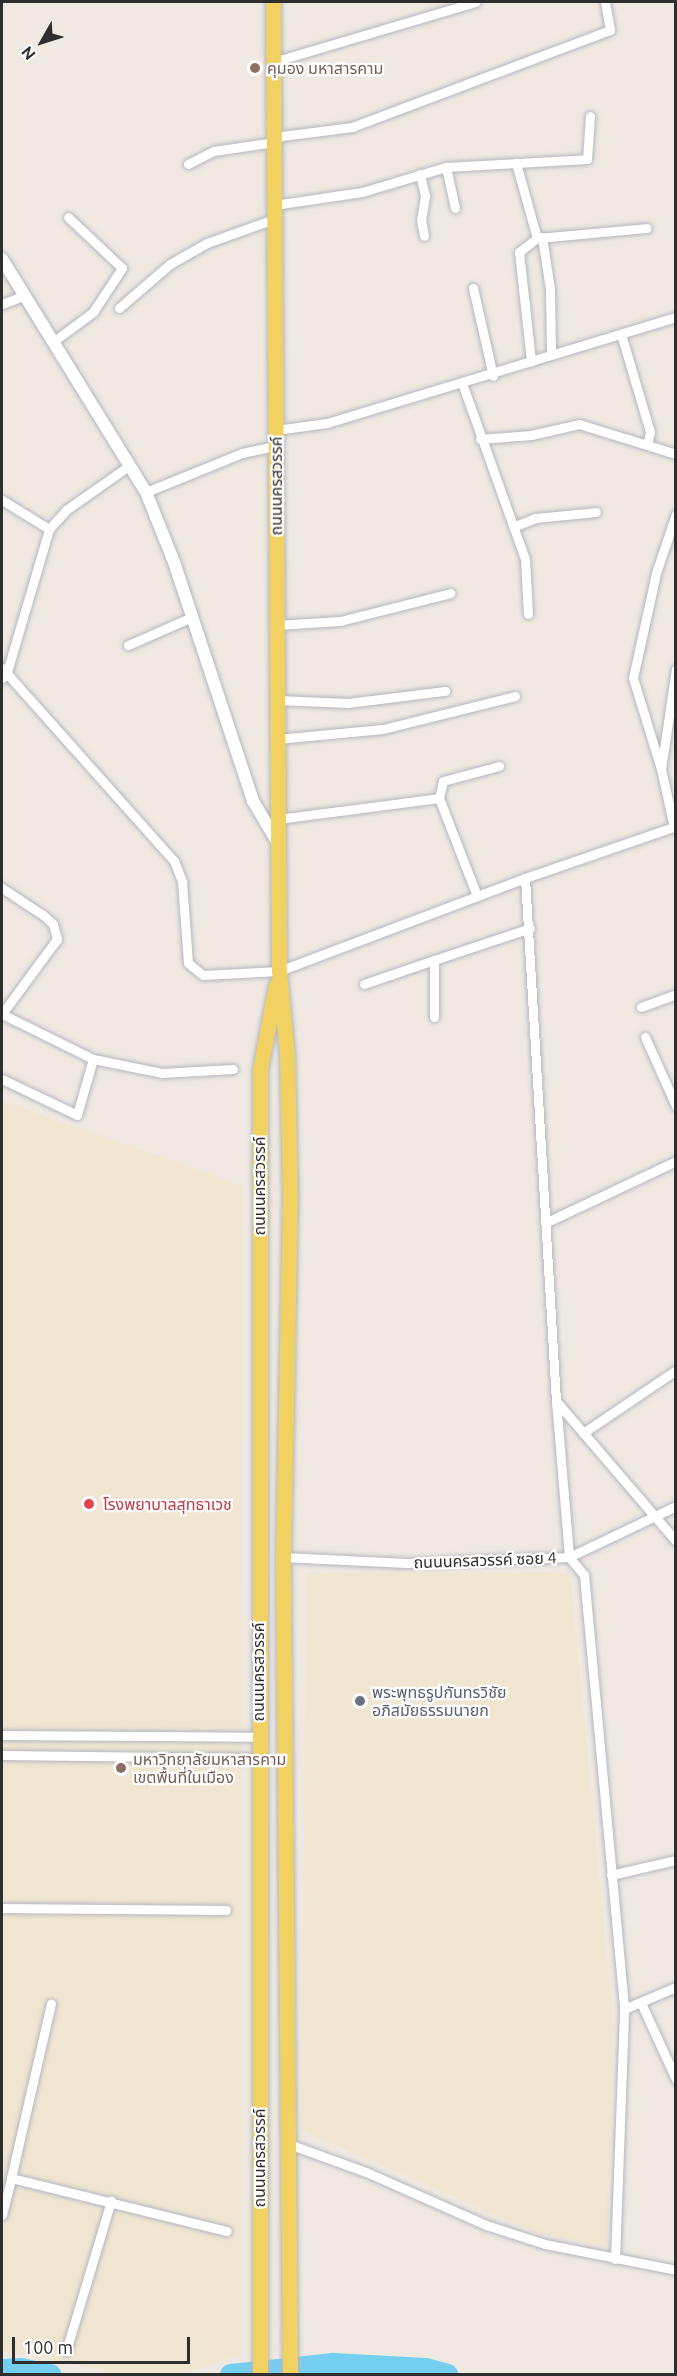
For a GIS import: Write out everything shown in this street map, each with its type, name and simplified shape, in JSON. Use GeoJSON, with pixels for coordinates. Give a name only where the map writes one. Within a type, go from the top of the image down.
{"type":"FeatureCollection","features":[{"type":"Feature","properties":{"kind":"main road","name":"ถนนนครสวรรค์"},"geometry":{"type":"LineString","coordinates":[[273,2],[279,971],[287,1054],[290,1196],[283,1557],[286,2143],[290,2374]]}},
{"type":"Feature","properties":{"kind":"main road","name":"ถนนนครสวรรค์"},"geometry":{"type":"LineString","coordinates":[[260,2374],[257,1737],[261,1054],[279,971]]}},
{"type":"Feature","properties":{"kind":"main road"},"geometry":{"type":"LineString","coordinates":[[261,1054],[287,1054]]}},
{"type":"Feature","properties":{"kind":"main road"},"geometry":{"type":"LineString","coordinates":[[259,2046],[286,2046]]}},
{"type":"Feature","properties":{"kind":"street"},"geometry":{"type":"LineString","coordinates":[[273,62],[475,2]]}},
{"type":"Feature","properties":{"kind":"street"},"geometry":{"type":"LineString","coordinates":[[188,164],[214,151],[352,127],[609,30],[605,2]]}},
{"type":"Feature","properties":{"kind":"street"},"geometry":{"type":"LineString","coordinates":[[119,308],[170,264],[207,243],[274,212],[362,192],[446,167],[588,159],[590,116]]}},
{"type":"Feature","properties":{"kind":"street"},"geometry":{"type":"LineString","coordinates":[[516,163],[540,238],[550,288],[551,355]]}},
{"type":"Feature","properties":{"kind":"street"},"geometry":{"type":"LineString","coordinates":[[446,167],[455,208]]}},
{"type":"Feature","properties":{"kind":"street"},"geometry":{"type":"LineString","coordinates":[[420,174],[425,196],[421,220],[424,236]]}},
{"type":"Feature","properties":{"kind":"street"},"geometry":{"type":"LineString","coordinates":[[54,341],[93,312],[122,268],[68,217]]}},
{"type":"Feature","properties":{"kind":"street"},"geometry":{"type":"LineString","coordinates":[[531,361],[519,252],[540,238],[647,228]]}},
{"type":"Feature","properties":{"kind":"street"},"geometry":{"type":"LineString","coordinates":[[2,259],[146,492],[192,617],[253,801],[278,844]]}},
{"type":"Feature","properties":{"kind":"street"},"geometry":{"type":"LineString","coordinates":[[473,288],[494,376]]}},
{"type":"Feature","properties":{"kind":"street"},"geometry":{"type":"LineString","coordinates":[[2,304],[25,295]]}},
{"type":"Feature","properties":{"kind":"street"},"geometry":{"type":"LineString","coordinates":[[276,430],[327,423],[462,383],[494,376],[531,361],[675,317]]}},
{"type":"Feature","properties":{"kind":"street"},"geometry":{"type":"LineString","coordinates":[[621,334],[650,432],[647,445]]}},
{"type":"Feature","properties":{"kind":"street"},"geometry":{"type":"LineString","coordinates":[[462,383],[480,439],[525,559],[528,614]]}},
{"type":"Feature","properties":{"kind":"street"},"geometry":{"type":"LineString","coordinates":[[480,439],[531,435],[579,424],[675,454]]}},
{"type":"Feature","properties":{"kind":"street"},"geometry":{"type":"LineString","coordinates":[[146,492],[242,453],[276,446]]}},
{"type":"Feature","properties":{"kind":"street"},"geometry":{"type":"LineString","coordinates":[[130,465],[66,510],[49,529],[3,673],[174,861],[182,881],[188,963],[193,970],[203,975],[279,971],[525,878],[675,827],[661,768],[633,678],[656,573],[675,514]]}},
{"type":"Feature","properties":{"kind":"street"},"geometry":{"type":"LineString","coordinates":[[2,500],[49,529]]}},
{"type":"Feature","properties":{"kind":"street"},"geometry":{"type":"LineString","coordinates":[[513,527],[535,518],[596,512]]}},
{"type":"Feature","properties":{"kind":"street"},"geometry":{"type":"LineString","coordinates":[[277,625],[340,621],[451,593]]}},
{"type":"Feature","properties":{"kind":"street"},"geometry":{"type":"LineString","coordinates":[[128,645],[192,617]]}},
{"type":"Feature","properties":{"kind":"street"},"geometry":{"type":"LineString","coordinates":[[661,768],[675,669]]}},
{"type":"Feature","properties":{"kind":"street"},"geometry":{"type":"LineString","coordinates":[[277,700],[348,703],[446,691]]}},
{"type":"Feature","properties":{"kind":"street"},"geometry":{"type":"LineString","coordinates":[[278,739],[383,729],[515,696]]}},
{"type":"Feature","properties":{"kind":"street"},"geometry":{"type":"LineString","coordinates":[[477,896],[439,798],[443,781],[499,766]]}},
{"type":"Feature","properties":{"kind":"street"},"geometry":{"type":"LineString","coordinates":[[278,819],[439,798]]}},
{"type":"Feature","properties":{"kind":"street"},"geometry":{"type":"LineString","coordinates":[[525,878],[530,928],[556,1401],[569,1557],[584,1575],[624,2009],[615,2259]]}},
{"type":"Feature","properties":{"kind":"street"},"geometry":{"type":"LineString","coordinates":[[2,888],[53,924],[57,939],[2,1014],[93,1059],[162,1073],[233,1070]]}},
{"type":"Feature","properties":{"kind":"street"},"geometry":{"type":"LineString","coordinates":[[364,984],[530,928]]}},
{"type":"Feature","properties":{"kind":"street"},"geometry":{"type":"LineString","coordinates":[[434,960],[435,1017]]}},
{"type":"Feature","properties":{"kind":"street"},"geometry":{"type":"LineString","coordinates":[[641,1007],[675,994]]}},
{"type":"Feature","properties":{"kind":"street"},"geometry":{"type":"LineString","coordinates":[[645,1037],[675,1106]]}},
{"type":"Feature","properties":{"kind":"street"},"geometry":{"type":"LineString","coordinates":[[2,1079],[77,1115],[93,1059]]}},
{"type":"Feature","properties":{"kind":"street"},"geometry":{"type":"LineString","coordinates":[[545,1223],[675,1161]]}},
{"type":"Feature","properties":{"kind":"street"},"geometry":{"type":"LineString","coordinates":[[583,1433],[675,1370]]}},
{"type":"Feature","properties":{"kind":"street"},"geometry":{"type":"LineString","coordinates":[[556,1401],[675,1541]]}},
{"type":"Feature","properties":{"kind":"street","name":"ถนนนครสวรรค์ ซอย 4"},"geometry":{"type":"LineString","coordinates":[[283,1557],[406,1563],[569,1557],[655,1518],[675,1506]]}},
{"type":"Feature","properties":{"kind":"street"},"geometry":{"type":"LineString","coordinates":[[2,1735],[257,1737]]}},
{"type":"Feature","properties":{"kind":"street"},"geometry":{"type":"LineString","coordinates":[[50,1735],[51,1755]]}},
{"type":"Feature","properties":{"kind":"street"},"geometry":{"type":"LineString","coordinates":[[120,1736],[120,1756]]}},
{"type":"Feature","properties":{"kind":"street"},"geometry":{"type":"LineString","coordinates":[[2,1755],[257,1758]]}},
{"type":"Feature","properties":{"kind":"street"},"geometry":{"type":"LineString","coordinates":[[611,1875],[675,1860]]}},
{"type":"Feature","properties":{"kind":"street"},"geometry":{"type":"LineString","coordinates":[[2,1908],[226,1910]]}},
{"type":"Feature","properties":{"kind":"street"},"geometry":{"type":"LineString","coordinates":[[624,2009],[675,1987]]}},
{"type":"Feature","properties":{"kind":"street"},"geometry":{"type":"LineString","coordinates":[[641,2003],[675,2079]]}},
{"type":"Feature","properties":{"kind":"street"},"geometry":{"type":"LineString","coordinates":[[2,2215],[51,2004]]}},
{"type":"Feature","properties":{"kind":"street"},"geometry":{"type":"LineString","coordinates":[[286,2143],[366,2172],[486,2225],[545,2244],[675,2270]]}},
{"type":"Feature","properties":{"kind":"street"},"geometry":{"type":"LineString","coordinates":[[11,2178],[227,2231]]}},
{"type":"Feature","properties":{"kind":"street"},"geometry":{"type":"LineString","coordinates":[[66,2351],[111,2201]]}},
{"type":"Feature","properties":{"kind":"shaded area","name":"มหาวิทยาลัยมหาสารคาม เขตพื้นที่ในเมือง"},"geometry":{"type":"Polygon","coordinates":[[[2,1101],[242,1185],[241,2355],[180,2374],[122,2374],[2,2351],[2,1101]]]}},
{"type":"Feature","properties":{"kind":"shaded area","name":"มหาวิทยาลัยมหาสารคาม เขตพื้นที่ในเมือง"},"geometry":{"type":"Polygon","coordinates":[[[306,1573],[570,1573],[613,2023],[607,2247],[534,2232],[301,2130],[306,1573]]]}},
{"type":"Feature","properties":{"kind":"waterway"},"geometry":{"type":"LineString","coordinates":[[230,2374],[332,2363],[425,2368],[447,2374]]}},
{"type":"Feature","properties":{"kind":"waterway"},"geometry":{"type":"LineString","coordinates":[[2,2369],[21,2368],[50,2374]]}},
{"type":"Feature","properties":{"kind":"place","name":"คุมอง มหาสารคาม"},"geometry":{"type":"Point","coordinates":[255,68]}},
{"type":"Feature","properties":{"kind":"place","name":"โรงพยาบาลสุทธาเวช"},"geometry":{"type":"Point","coordinates":[89,1504]}},
{"type":"Feature","properties":{"kind":"place","name":"พระพุทธรูปกันทรวิชัย อภิสมัยธรรมนายก"},"geometry":{"type":"Point","coordinates":[360,1701]}},
{"type":"Feature","properties":{"kind":"place","name":"มหาวิทยาลัยมหาสารคาม เขตพื้นที่ในเมือง"},"geometry":{"type":"Point","coordinates":[121,1768]}}]}
